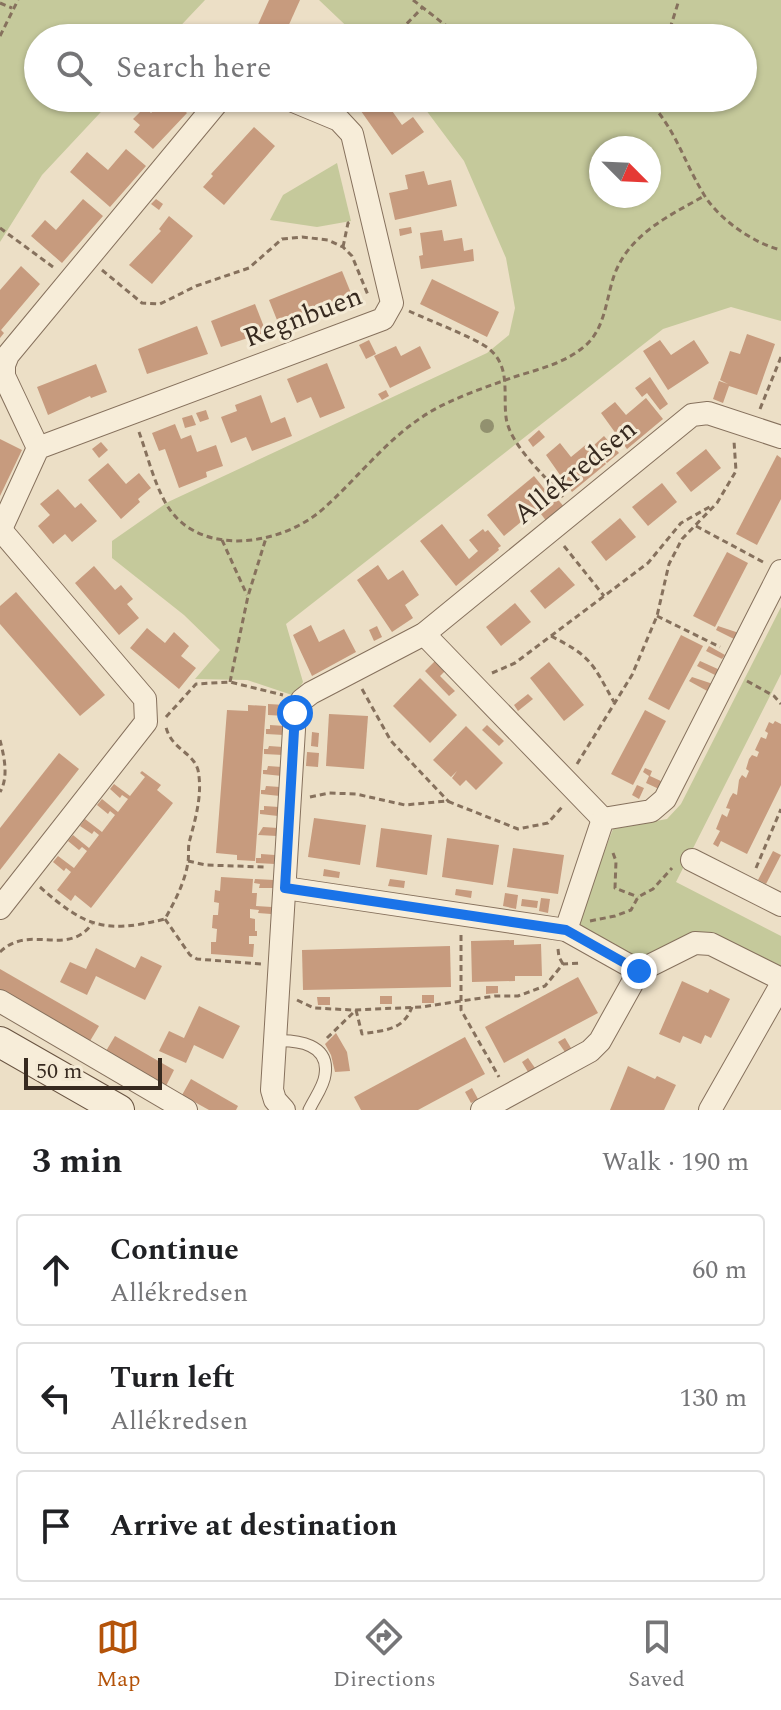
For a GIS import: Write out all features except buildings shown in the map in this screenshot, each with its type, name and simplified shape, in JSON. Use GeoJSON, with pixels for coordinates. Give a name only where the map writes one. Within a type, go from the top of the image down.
{"type":"FeatureCollection","features":[{"type":"Feature","properties":{"kind":"street"},"geometry":{"type":"LineString","coordinates":[[0,908],[146,722],[145,699],[0,529],[38,448],[4,376],[4,365],[8,355],[69,279],[209,112]]}},
{"type":"Feature","properties":{"kind":"street","name":"Regnbuen"},"geometry":{"type":"LineString","coordinates":[[38,448],[385,312],[352,134],[339,120],[320,112]]}},
{"type":"Feature","properties":{"kind":"street","name":"Allékredsen"},"geometry":{"type":"LineString","coordinates":[[302,700],[424,634],[692,415],[708,413],[781,437]]}},
{"type":"Feature","properties":{"kind":"street"},"geometry":{"type":"LineString","coordinates":[[603,819],[651,811],[665,799],[781,572]]}},
{"type":"Feature","properties":{"kind":"street"},"geometry":{"type":"LineString","coordinates":[[424,634],[603,819]]}},
{"type":"Feature","properties":{"kind":"street"},"geometry":{"type":"LineString","coordinates":[[284,1110],[275,1100],[272,1090],[295,713],[302,700]]}},
{"type":"Feature","properties":{"kind":"street"},"geometry":{"type":"LineString","coordinates":[[567,927],[603,819]]}},
{"type":"Feature","properties":{"kind":"street"},"geometry":{"type":"LineString","coordinates":[[692,860],[781,905]]}},
{"type":"Feature","properties":{"kind":"street"},"geometry":{"type":"LineString","coordinates":[[286,878],[460,913],[567,927],[639,971]]}},
{"type":"Feature","properties":{"kind":"street"},"geometry":{"type":"LineString","coordinates":[[482,1110],[590,1051],[600,1041],[639,971],[703,942],[781,982],[710,1110]]}},
{"type":"Feature","properties":{"kind":"street"},"geometry":{"type":"LineString","coordinates":[[0,1001],[186,1110]]}},
{"type":"Feature","properties":{"kind":"street"},"geometry":{"type":"LineString","coordinates":[[0,1042],[119,1110]]}},
{"type":"Feature","properties":{"kind":"lane"},"geometry":{"type":"LineString","coordinates":[[275,1041],[297,1040],[309,1044],[317,1050],[325,1064],[325,1077],[309,1110]]}},
{"type":"Feature","properties":{"kind":"path"},"geometry":{"type":"LineString","coordinates":[[0,36],[18,0]]}},
{"type":"Feature","properties":{"kind":"path"},"geometry":{"type":"LineString","coordinates":[[413,0],[443,24]]}},
{"type":"Feature","properties":{"kind":"path"},"geometry":{"type":"LineString","coordinates":[[671,24],[679,0]]}},
{"type":"Feature","properties":{"kind":"path"},"geometry":{"type":"LineString","coordinates":[[0,3],[12,8]]}},
{"type":"Feature","properties":{"kind":"path"},"geometry":{"type":"LineString","coordinates":[[407,24],[422,8]]}},
{"type":"Feature","properties":{"kind":"path"},"geometry":{"type":"LineString","coordinates":[[661,112],[704,196],[737,229],[764,246],[781,250]]}},
{"type":"Feature","properties":{"kind":"path"},"geometry":{"type":"LineString","coordinates":[[132,413],[164,502],[186,527],[216,540],[252,541],[285,531],[320,512],[392,440],[431,411],[506,380],[562,362],[588,344],[604,315],[615,274],[629,247],[650,227],[704,196]]}},
{"type":"Feature","properties":{"kind":"path"},"geometry":{"type":"LineString","coordinates":[[0,228],[69,279]]}},
{"type":"Feature","properties":{"kind":"path"},"geometry":{"type":"LineString","coordinates":[[87,257],[142,303],[160,304],[196,286],[249,268],[282,239],[302,237],[328,240],[343,247],[352,256],[385,312],[488,348],[499,362],[506,380],[506,419],[513,438],[575,512]]}},
{"type":"Feature","properties":{"kind":"path"},"geometry":{"type":"LineString","coordinates":[[354,670],[391,741],[450,802],[518,829],[548,823],[571,786],[575,768],[632,675],[657,616],[669,564],[682,539],[717,503],[736,471],[743,424],[781,357]]}},
{"type":"Feature","properties":{"kind":"path"},"geometry":{"type":"LineString","coordinates":[[471,683],[515,663],[648,563],[681,523],[717,503]]}},
{"type":"Feature","properties":{"kind":"path"},"geometry":{"type":"LineString","coordinates":[[696,526],[781,572]]}},
{"type":"Feature","properties":{"kind":"path"},"geometry":{"type":"LineString","coordinates":[[552,531],[604,596]]}},
{"type":"Feature","properties":{"kind":"path"},"geometry":{"type":"LineString","coordinates":[[230,682],[248,596],[267,537]]}},
{"type":"Feature","properties":{"kind":"path"},"geometry":{"type":"LineString","coordinates":[[222,540],[248,596]]}},
{"type":"Feature","properties":{"kind":"path"},"geometry":{"type":"LineString","coordinates":[[657,616],[734,664],[781,704]]}},
{"type":"Feature","properties":{"kind":"path"},"geometry":{"type":"LineString","coordinates":[[551,636],[581,652],[591,662],[614,702]]}},
{"type":"Feature","properties":{"kind":"path"},"geometry":{"type":"LineString","coordinates":[[165,919],[183,882],[188,846],[197,820],[197,768],[190,757],[168,737],[164,719],[196,684],[230,682],[302,700]]}},
{"type":"Feature","properties":{"kind":"path"},"geometry":{"type":"LineString","coordinates":[[0,740],[4,759],[4,786],[0,792]]}},
{"type":"Feature","properties":{"kind":"path"},"geometry":{"type":"LineString","coordinates":[[290,803],[329,793],[356,794],[405,805],[450,802]]}},
{"type":"Feature","properties":{"kind":"path"},"geometry":{"type":"LineString","coordinates":[[747,888],[781,809]]}},
{"type":"Feature","properties":{"kind":"path"},"geometry":{"type":"LineString","coordinates":[[596,842],[609,848],[615,856],[615,888],[638,897]]}},
{"type":"Feature","properties":{"kind":"path"},"geometry":{"type":"LineString","coordinates":[[567,927],[624,914],[636,905],[638,897],[653,889],[676,863],[692,860]]}},
{"type":"Feature","properties":{"kind":"path"},"geometry":{"type":"LineString","coordinates":[[188,861],[286,878]]}},
{"type":"Feature","properties":{"kind":"path"},"geometry":{"type":"LineString","coordinates":[[25,873],[67,911],[92,924],[143,924],[165,919]]}},
{"type":"Feature","properties":{"kind":"path"},"geometry":{"type":"LineString","coordinates":[[460,913],[461,1010],[508,1095]]}},
{"type":"Feature","properties":{"kind":"path"},"geometry":{"type":"LineString","coordinates":[[165,919],[190,955],[197,959],[280,963]]}},
{"type":"Feature","properties":{"kind":"path"},"geometry":{"type":"LineString","coordinates":[[0,952],[13,941],[27,938],[75,940],[92,924]]}},
{"type":"Feature","properties":{"kind":"path"},"geometry":{"type":"LineString","coordinates":[[278,992],[314,1008],[356,1010],[412,1007],[527,995],[545,986],[563,964],[581,963],[593,968]]}},
{"type":"Feature","properties":{"kind":"path"},"geometry":{"type":"LineString","coordinates":[[356,1010],[362,1034],[393,1028],[407,1019],[412,1007]]}},
{"type":"Feature","properties":{"kind":"path"},"geometry":{"type":"LineString","coordinates":[[317,1050],[356,1010]]}},
{"type":"Feature","properties":{"kind":"green space"},"geometry":{"type":"Polygon","coordinates":[[[0,0],[205,0],[182,24],[24,24],[24,112],[101,112],[42,175],[0,242],[0,0]]]}},
{"type":"Feature","properties":{"kind":"green space"},"geometry":{"type":"Polygon","coordinates":[[[319,0],[781,0],[781,321],[731,307],[663,329],[286,624],[303,682],[295,696],[247,680],[195,679],[220,650],[184,615],[112,558],[112,541],[168,502],[487,353],[509,335],[515,308],[506,258],[464,161],[427,112],[757,112],[757,24],[344,24],[319,0]]]}},
{"type":"Feature","properties":{"kind":"green space"},"geometry":{"type":"Polygon","coordinates":[[[337,163],[351,221],[317,227],[270,220],[283,195],[337,163]]]}},
{"type":"Feature","properties":{"kind":"green space"},"geometry":{"type":"Polygon","coordinates":[[[781,607],[781,674],[676,882],[781,936],[781,972],[706,932],[654,953],[637,956],[574,930],[613,829],[667,819],[681,804],[781,607]]]}},
{"type":"Feature","properties":{"kind":"route"},"geometry":{"type":"LineString","coordinates":[[295,713],[285,888],[566,930],[639,971]]}}]}
